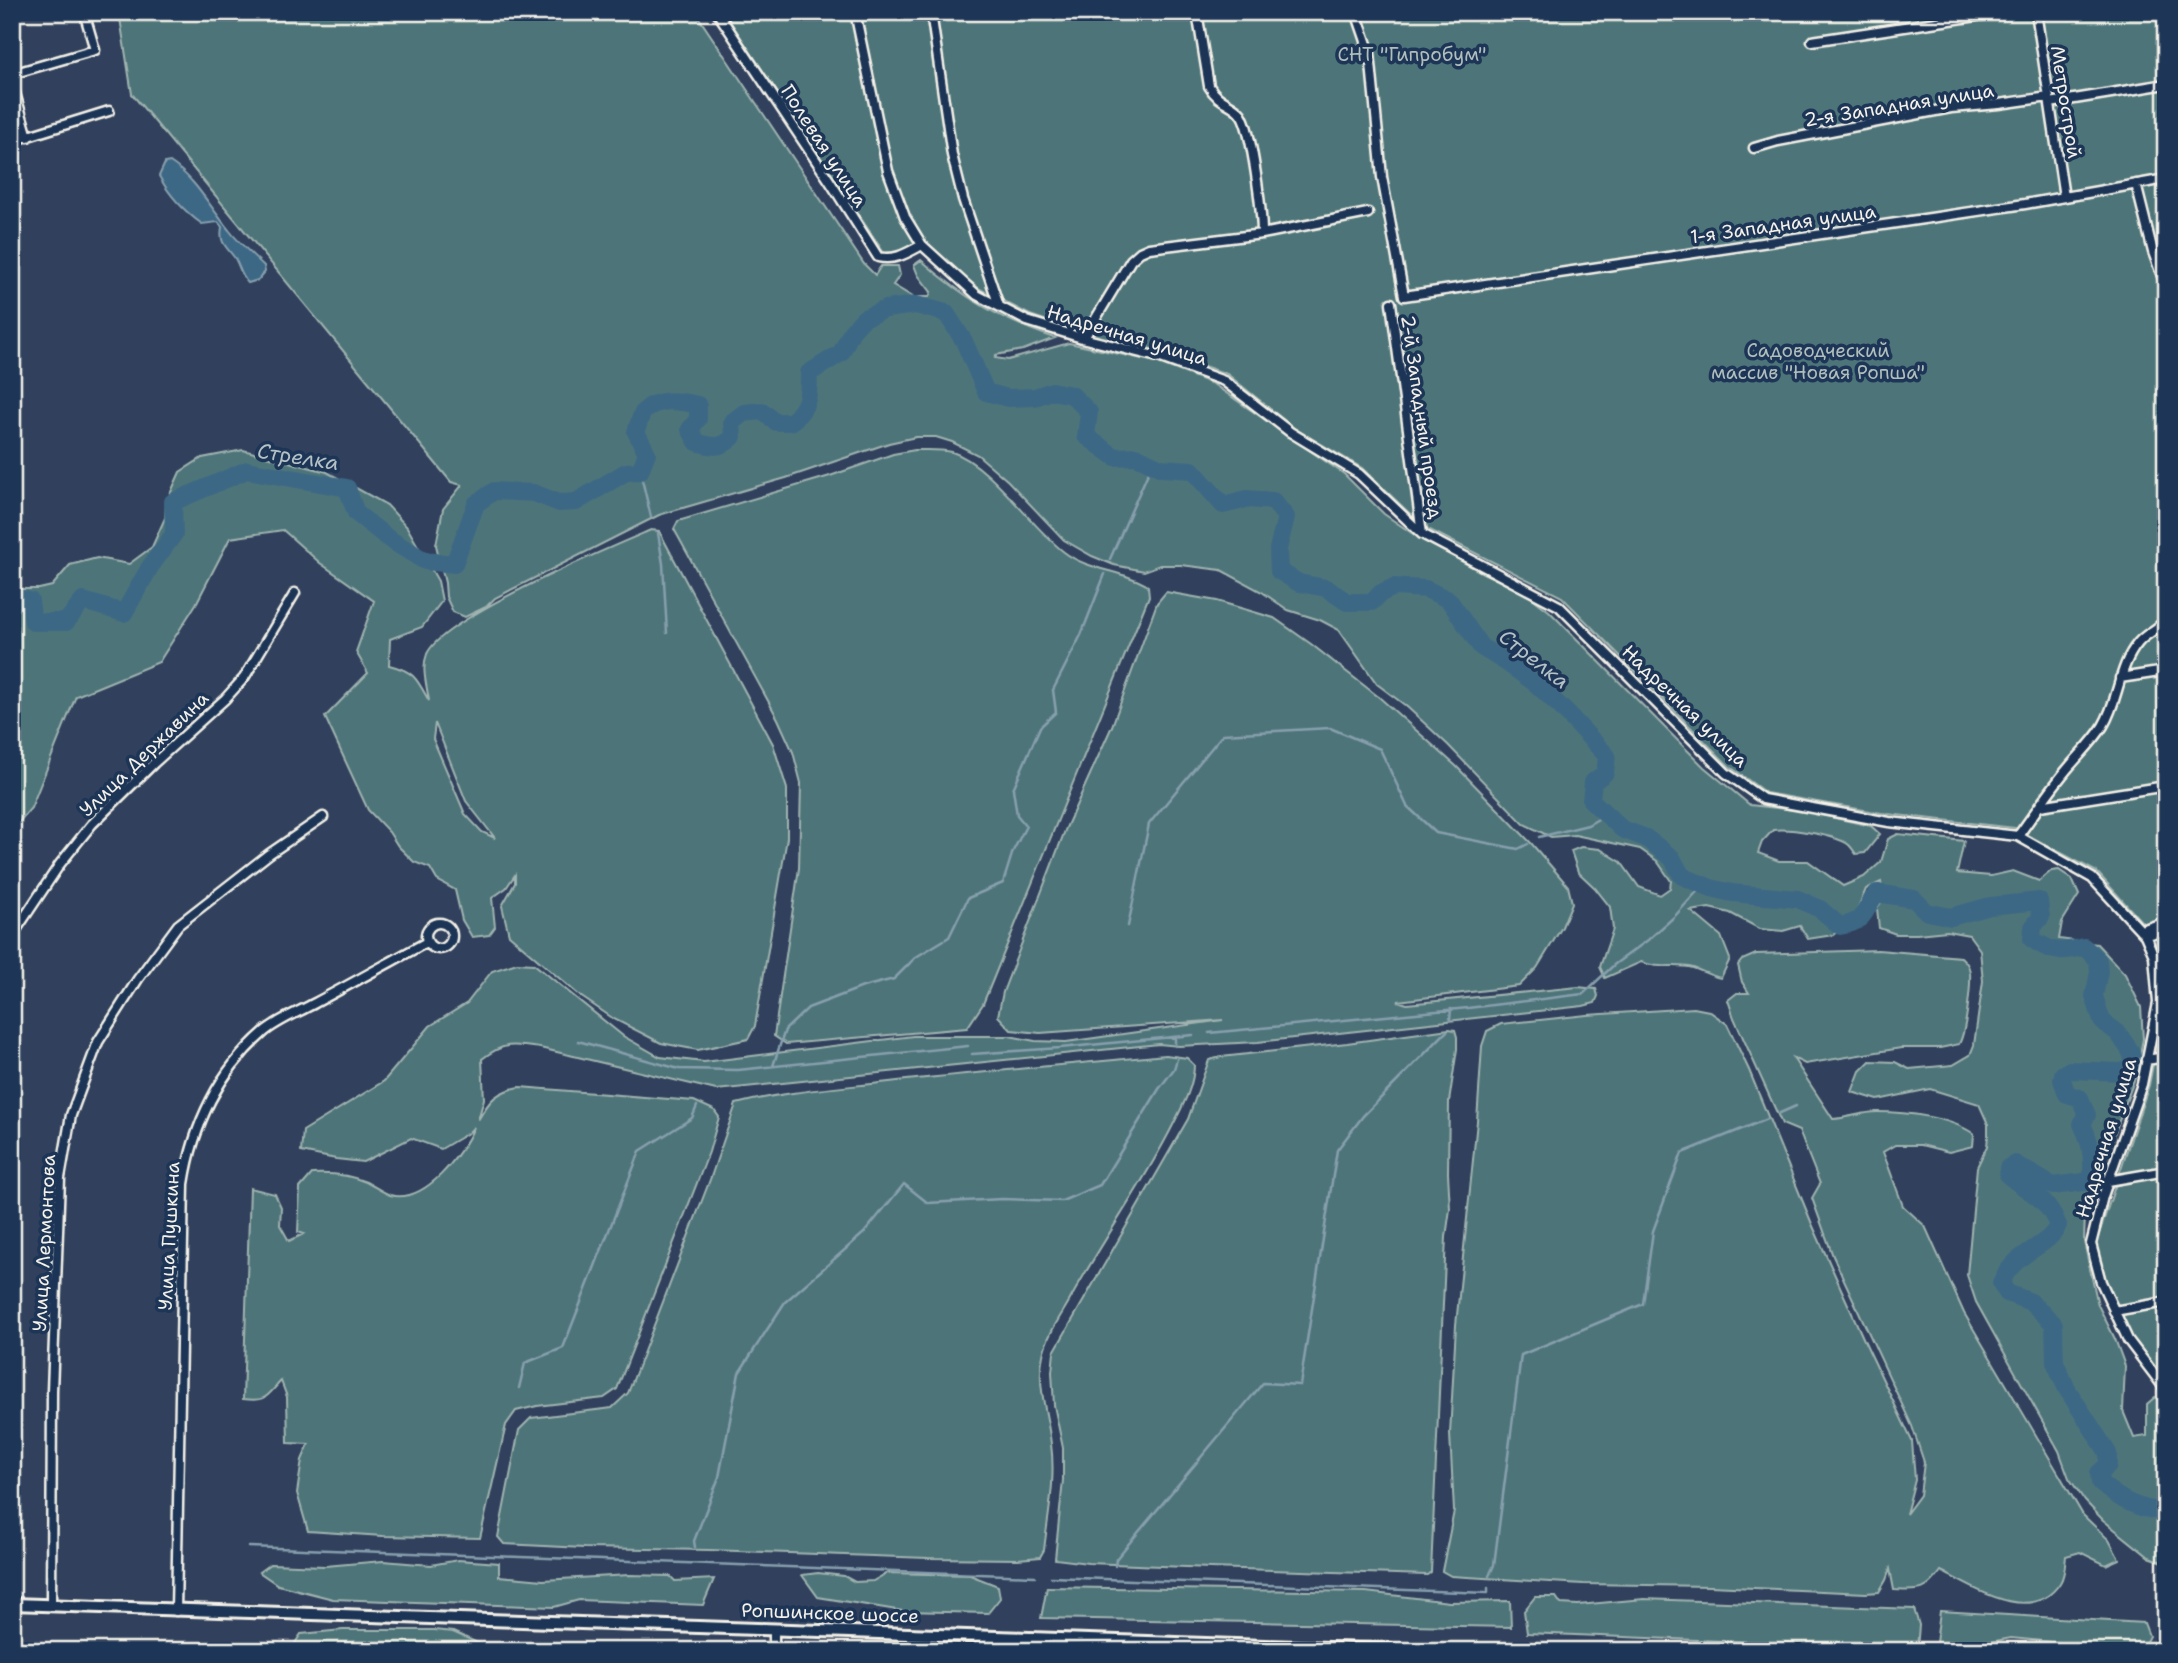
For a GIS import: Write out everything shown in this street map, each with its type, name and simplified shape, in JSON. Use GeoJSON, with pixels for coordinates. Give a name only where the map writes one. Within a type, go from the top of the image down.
{"type":"FeatureCollection","features":[{"type":"Feature","properties":{"kind":"main road","name":"Ропшинское шоссе"},"geometry":{"type":"LineString","coordinates":[[12,1604],[1417,1651]]}},
{"type":"Feature","properties":{"kind":"street"},"geometry":{"type":"LineString","coordinates":[[12,74],[94,50],[84,12]]}},
{"type":"Feature","properties":{"kind":"street","name":"Полевая улица"},"geometry":{"type":"LineString","coordinates":[[716,12],[878,257],[887,260],[898,257],[922,245]]}},
{"type":"Feature","properties":{"kind":"street","name":"Надречная улица"},"geometry":{"type":"LineString","coordinates":[[855,12],[888,172],[905,217],[922,245],[977,295],[1027,321],[1158,357],[1224,381],[1290,432],[1359,474],[1423,534],[1559,606],[1726,773],[1763,799],[1889,822],[2018,836],[2092,878],[2143,932],[2154,956],[2158,1003],[2142,1084],[2108,1181],[2091,1244],[2101,1282],[2128,1340],[2166,1390]]}},
{"type":"Feature","properties":{"kind":"street"},"geometry":{"type":"LineString","coordinates":[[931,12],[952,155],[963,200],[999,306]]}},
{"type":"Feature","properties":{"kind":"street"},"geometry":{"type":"LineString","coordinates":[[1197,12],[1209,86],[1214,96],[1240,112],[1248,128],[1262,234]]}},
{"type":"Feature","properties":{"kind":"street","name":"1-я Западная улица"},"geometry":{"type":"LineString","coordinates":[[1356,12],[1370,53],[1382,177],[1404,296],[2064,197],[2166,179]]}},
{"type":"Feature","properties":{"kind":"street"},"geometry":{"type":"LineString","coordinates":[[1812,41],[2003,12]]}},
{"type":"Feature","properties":{"kind":"street","name":"Метрострой"},"geometry":{"type":"LineString","coordinates":[[2039,13],[2064,197]]}},
{"type":"Feature","properties":{"kind":"street"},"geometry":{"type":"LineString","coordinates":[[12,83],[28,137]]}},
{"type":"Feature","properties":{"kind":"street","name":"2-я Западная улица"},"geometry":{"type":"LineString","coordinates":[[1754,148],[1951,108],[2050,100],[2166,84]]}},
{"type":"Feature","properties":{"kind":"street"},"geometry":{"type":"LineString","coordinates":[[12,141],[109,111]]}},
{"type":"Feature","properties":{"kind":"street"},"geometry":{"type":"LineString","coordinates":[[2136,184],[2153,252],[2162,275]]}},
{"type":"Feature","properties":{"kind":"street"},"geometry":{"type":"LineString","coordinates":[[1084,338],[1131,260],[1149,248],[1262,234],[1368,213]]}},
{"type":"Feature","properties":{"kind":"street","name":"2-й Западный проезд"},"geometry":{"type":"LineString","coordinates":[[1391,303],[1423,534]]}},
{"type":"Feature","properties":{"kind":"street","name":"Улица Державина"},"geometry":{"type":"LineString","coordinates":[[12,936],[60,864],[92,824],[244,678],[295,593]]}},
{"type":"Feature","properties":{"kind":"street"},"geometry":{"type":"LineString","coordinates":[[2018,836],[2104,724],[2126,662],[2139,640],[2161,626],[2166,619]]}},
{"type":"Feature","properties":{"kind":"street"},"geometry":{"type":"LineString","coordinates":[[2120,678],[2166,671]]}},
{"type":"Feature","properties":{"kind":"street"},"geometry":{"type":"LineString","coordinates":[[2040,806],[2166,786]]}},
{"type":"Feature","properties":{"kind":"street","name":"Улица Лермонтова"},"geometry":{"type":"LineString","coordinates":[[51,1606],[52,1391],[60,1178],[71,1115],[98,1042],[138,979],[178,925],[270,854],[324,817]]}},
{"type":"Feature","properties":{"kind":"street"},"geometry":{"type":"LineString","coordinates":[[2143,932],[2166,922]]}},
{"type":"Feature","properties":{"kind":"street"},"geometry":{"type":"LineString","coordinates":[[2143,932],[2166,930]]}},
{"type":"Feature","properties":{"kind":"street","name":"Улица Пушкина"},"geometry":{"type":"LineString","coordinates":[[176,1611],[184,1184],[188,1154],[202,1117],[219,1084],[240,1055],[267,1030],[428,942]]}},
{"type":"Feature","properties":{"kind":"street"},"geometry":{"type":"LineString","coordinates":[[2146,1060],[2166,1057]]}},
{"type":"Feature","properties":{"kind":"street"},"geometry":{"type":"LineString","coordinates":[[2108,1181],[2166,1171]]}},
{"type":"Feature","properties":{"kind":"street"},"geometry":{"type":"LineString","coordinates":[[2114,1311],[2166,1302]]}},
{"type":"Feature","properties":{"kind":"street"},"geometry":{"type":"LineString","coordinates":[[774,1630],[774,1651]]}},
{"type":"Feature","properties":{"kind":"street"},"geometry":{"type":"LineString","coordinates":[[1033,1637],[1033,1651]]}},
{"type":"Feature","properties":{"kind":"green space"},"geometry":{"type":"Polygon","coordinates":[[[119,12],[695,12],[864,264],[875,275],[881,266],[898,266],[900,275],[893,285],[913,297],[929,297],[931,292],[914,265],[921,260],[952,286],[984,306],[1017,324],[1055,338],[1023,350],[996,355],[995,358],[1008,360],[1069,343],[1156,362],[1213,384],[1344,474],[1384,514],[1416,536],[1527,594],[1549,611],[1704,767],[1750,805],[1804,811],[1871,826],[1880,834],[1865,853],[1856,854],[1843,841],[1824,835],[1773,830],[1762,842],[1758,853],[1779,861],[1808,861],[1843,886],[1864,877],[1881,862],[1888,839],[1898,834],[1964,841],[1957,873],[1991,876],[2013,871],[2039,881],[2051,871],[2059,870],[2072,879],[2079,895],[2062,922],[2059,939],[2097,944],[2125,974],[2141,1007],[2143,1039],[2136,1075],[2085,1213],[2084,1242],[2098,1305],[2125,1366],[2123,1411],[2134,1438],[2147,1436],[2147,1404],[2155,1397],[2166,1406],[2166,1563],[2149,1557],[2103,1520],[2085,1501],[2069,1478],[2059,1451],[1976,1302],[1967,1275],[1977,1167],[1987,1146],[1988,1135],[1988,1124],[1979,1104],[1930,1089],[1878,1100],[1852,1092],[1860,1071],[1870,1061],[1895,1062],[1909,1069],[1953,1065],[1970,1055],[1974,1045],[1983,981],[1980,950],[1969,935],[1947,931],[1896,934],[1879,928],[1877,908],[1884,898],[1881,882],[1866,889],[1854,918],[1833,935],[1808,939],[1800,926],[1783,931],[1760,929],[1730,913],[1709,908],[1691,911],[1721,936],[1730,959],[1721,978],[1693,968],[1654,966],[1641,962],[1605,978],[1600,967],[1613,929],[1610,907],[1578,872],[1571,851],[1581,847],[1600,849],[1621,862],[1639,887],[1660,895],[1670,888],[1671,881],[1657,861],[1640,849],[1575,835],[1551,837],[1524,824],[1448,745],[1406,706],[1377,684],[1339,630],[1320,620],[1288,610],[1262,592],[1221,570],[1160,565],[1144,571],[1114,565],[1092,556],[1064,540],[1008,481],[978,455],[936,437],[916,437],[889,443],[786,478],[659,515],[495,598],[486,607],[465,617],[453,612],[446,597],[436,545],[443,509],[462,485],[451,482],[132,94],[119,12]]]}},
{"type":"Feature","properties":{"kind":"green space","name":"Садоводческий массив \"Новая Ропша\""},"geometry":{"type":"Polygon","coordinates":[[[724,12],[2166,12],[2166,1383],[2132,1338],[2106,1281],[2096,1243],[2149,1085],[2165,1004],[2160,954],[2150,931],[2097,872],[2015,828],[1887,814],[1766,793],[1729,766],[1562,597],[1424,527],[1362,468],[1294,428],[1227,374],[1160,351],[1070,329],[1030,315],[980,289],[928,250],[884,253],[724,12]]]}},
{"type":"Feature","properties":{"kind":"green space"},"geometry":{"type":"Polygon","coordinates":[[[243,450],[327,472],[387,505],[407,527],[438,581],[442,601],[422,627],[390,639],[389,665],[414,677],[429,701],[424,666],[427,654],[439,639],[494,603],[529,585],[651,530],[659,531],[773,744],[787,789],[787,838],[755,1026],[748,1039],[698,1050],[661,1043],[614,1019],[580,996],[509,935],[502,906],[515,883],[515,875],[506,888],[492,898],[495,927],[489,935],[472,937],[462,920],[455,890],[437,880],[430,868],[414,862],[368,810],[325,717],[368,673],[356,652],[374,601],[320,563],[283,530],[230,538],[196,604],[159,662],[76,696],[31,808],[12,830],[12,589],[52,586],[70,565],[97,558],[129,564],[152,547],[165,518],[166,503],[180,472],[202,458],[243,450]],[[435,723],[433,739],[465,814],[482,832],[495,838],[466,801],[435,723]]]}},
{"type":"Feature","properties":{"kind":"green space"},"geometry":{"type":"Polygon","coordinates":[[[915,450],[948,451],[966,459],[995,482],[1064,552],[1084,563],[1148,586],[1149,596],[983,1004],[967,1028],[786,1044],[774,1036],[799,868],[801,783],[793,752],[778,719],[674,529],[678,521],[830,476],[893,454],[915,450]]]}},
{"type":"Feature","properties":{"kind":"green space"},"geometry":{"type":"Polygon","coordinates":[[[1166,592],[1217,601],[1274,618],[1311,644],[1380,698],[1456,766],[1531,843],[1568,886],[1572,903],[1562,927],[1537,968],[1519,986],[1398,1001],[1407,1004],[1578,987],[1596,989],[1598,996],[1595,1003],[1258,1042],[1179,1046],[1159,1044],[716,1090],[540,1048],[516,1045],[503,1047],[482,1059],[484,1099],[478,1120],[494,1098],[505,1091],[520,1087],[694,1101],[714,1110],[719,1117],[709,1152],[617,1389],[604,1398],[516,1411],[506,1425],[480,1538],[308,1531],[297,1493],[302,1460],[309,1444],[288,1443],[287,1397],[281,1381],[262,1399],[243,1399],[250,1188],[275,1194],[281,1207],[280,1225],[289,1241],[304,1234],[298,1232],[300,1188],[312,1174],[353,1177],[390,1195],[403,1196],[429,1185],[441,1175],[461,1150],[474,1127],[441,1149],[411,1138],[363,1162],[301,1152],[303,1131],[384,1081],[430,1026],[467,1003],[492,971],[517,963],[534,964],[623,1036],[660,1057],[704,1062],[913,1036],[1009,1036],[1035,1041],[1066,1042],[1223,1020],[1040,1033],[1011,1030],[998,1016],[1003,992],[1066,828],[1112,726],[1157,603],[1166,592]]]}},
{"type":"Feature","properties":{"kind":"green space"},"geometry":{"type":"Polygon","coordinates":[[[1878,950],[1961,957],[1966,962],[1970,972],[1970,987],[1966,1020],[1959,1044],[1940,1048],[1901,1048],[1805,1064],[1793,1058],[1833,1119],[1872,1112],[1901,1113],[1953,1123],[1974,1134],[1973,1146],[1949,1152],[1921,1145],[1895,1145],[1883,1152],[1903,1206],[1925,1226],[1964,1313],[2083,1515],[2109,1540],[2119,1559],[2106,1565],[2080,1552],[2066,1556],[2062,1580],[2048,1596],[2034,1602],[2019,1603],[1986,1594],[1941,1571],[1926,1587],[1894,1590],[1890,1569],[1879,1592],[1866,1593],[1583,1584],[1451,1576],[1442,1571],[1454,1511],[1450,1434],[1456,1325],[1482,1046],[1487,1031],[1501,1024],[1694,1008],[1709,1011],[1727,1024],[1749,1070],[1812,1224],[1912,1441],[1915,1480],[1906,1514],[1920,1495],[1924,1462],[1912,1426],[1833,1256],[1812,1198],[1820,1184],[1799,1131],[1782,1124],[1728,1000],[1737,993],[1749,993],[1742,982],[1738,965],[1742,960],[1756,954],[1878,950]]]}},
{"type":"Feature","properties":{"kind":"green space"},"geometry":{"type":"Polygon","coordinates":[[[1455,1030],[1457,1049],[1449,1102],[1450,1209],[1446,1237],[1431,1572],[1427,1575],[1210,1568],[1055,1559],[1063,1480],[1063,1448],[1054,1405],[1054,1352],[1188,1119],[1209,1060],[1455,1030]]]}},
{"type":"Feature","properties":{"kind":"green space"},"geometry":{"type":"Polygon","coordinates":[[[1166,1055],[1187,1058],[1194,1065],[1187,1096],[1149,1169],[1055,1326],[1043,1355],[1041,1377],[1053,1470],[1044,1550],[1040,1557],[928,1558],[584,1548],[504,1544],[498,1537],[519,1430],[531,1418],[612,1408],[628,1393],[711,1177],[736,1104],[831,1088],[1166,1055]]]}},
{"type":"Feature","properties":{"kind":"green space"},"geometry":{"type":"Polygon","coordinates":[[[458,1560],[499,1563],[499,1576],[543,1580],[629,1575],[670,1576],[675,1581],[714,1579],[703,1605],[579,1600],[554,1607],[333,1599],[278,1585],[259,1572],[270,1564],[325,1566],[383,1561],[431,1565],[458,1560]]]}},
{"type":"Feature","properties":{"kind":"green space"},"geometry":{"type":"Polygon","coordinates":[[[818,1573],[844,1576],[855,1582],[873,1581],[887,1573],[970,1575],[998,1586],[1000,1598],[988,1613],[903,1611],[818,1597],[802,1575],[818,1573]]]}},
{"type":"Feature","properties":{"kind":"green space"},"geometry":{"type":"Polygon","coordinates":[[[1047,1587],[1366,1592],[1449,1602],[1510,1601],[1511,1627],[1041,1618],[1047,1587]]]}},
{"type":"Feature","properties":{"kind":"green space"},"geometry":{"type":"Polygon","coordinates":[[[1535,1597],[1556,1597],[1561,1604],[1578,1605],[1644,1599],[1914,1609],[1919,1625],[1917,1649],[1527,1633],[1524,1611],[1535,1597]]]}},
{"type":"Feature","properties":{"kind":"green space"},"geometry":{"type":"Polygon","coordinates":[[[1940,1611],[2144,1623],[2149,1636],[2141,1651],[2011,1638],[1986,1643],[1936,1643],[1940,1611]]]}},
{"type":"Feature","properties":{"kind":"green space"},"geometry":{"type":"Polygon","coordinates":[[[343,1630],[453,1632],[492,1651],[291,1649],[301,1634],[343,1630]]]}},
{"type":"Feature","properties":{"kind":"water"},"geometry":{"type":"Polygon","coordinates":[[[170,162],[195,184],[233,235],[264,266],[265,272],[258,280],[248,283],[245,280],[224,244],[221,237],[222,227],[218,222],[202,224],[167,190],[159,176],[165,163],[170,162]]]}},
{"type":"Feature","properties":{"kind":"waterway","name":"Стрелка"},"geometry":{"type":"LineString","coordinates":[[12,603],[17,598],[30,601],[33,622],[66,622],[83,601],[124,613],[150,567],[174,534],[173,502],[247,470],[347,488],[356,513],[389,539],[425,561],[454,564],[476,504],[494,491],[534,493],[559,503],[576,502],[626,472],[640,471],[647,453],[636,432],[644,411],[650,407],[670,401],[698,405],[698,419],[690,429],[697,442],[720,445],[733,437],[732,422],[744,413],[762,411],[776,422],[791,422],[807,400],[809,373],[841,353],[852,331],[864,318],[886,309],[916,305],[946,313],[964,341],[986,392],[1008,398],[1035,397],[1052,391],[1072,395],[1089,412],[1086,436],[1115,457],[1136,456],[1161,468],[1192,470],[1223,505],[1247,499],[1273,501],[1286,517],[1278,549],[1279,571],[1299,583],[1326,588],[1347,602],[1372,602],[1381,593],[1394,587],[1426,589],[1449,600],[1481,647],[1535,683],[1607,756],[1605,773],[1593,782],[1591,800],[1622,829],[1646,838],[1672,858],[1682,876],[1732,893],[1798,899],[1820,909],[1840,926],[1860,918],[1877,893],[1914,899],[1927,912],[1951,917],[1990,906],[2039,901],[2041,917],[2033,927],[2032,939],[2057,950],[2084,947],[2098,960],[2099,972],[2094,996],[2102,1021],[2118,1033],[2131,1052],[2134,1063],[2122,1072],[2070,1070],[2063,1074],[2062,1080],[2067,1094],[2080,1098],[2087,1115],[2082,1124],[2091,1152],[2091,1181],[2053,1186],[2015,1164],[2008,1168],[2008,1175],[2042,1201],[2058,1225],[2054,1233],[2014,1264],[2001,1283],[2007,1293],[2031,1302],[2054,1324],[2055,1362],[2067,1389],[2108,1453],[2108,1465],[2099,1473],[2100,1483],[2130,1503],[2166,1512]]}},
{"type":"Feature","properties":{"kind":"waterway"},"geometry":{"type":"LineString","coordinates":[[1110,559],[1152,464]]}},
{"type":"Feature","properties":{"kind":"waterway"},"geometry":{"type":"LineString","coordinates":[[640,471],[651,517]]}},
{"type":"Feature","properties":{"kind":"waterway"},"geometry":{"type":"LineString","coordinates":[[658,533],[663,564],[667,633]]}},
{"type":"Feature","properties":{"kind":"waterway"},"geometry":{"type":"LineString","coordinates":[[773,1066],[785,1030],[808,1008],[863,987],[894,979],[916,957],[949,937],[968,898],[1003,883],[1013,851],[1026,826],[1017,815],[1013,789],[1040,727],[1056,712],[1053,690],[1081,635],[1105,574]]}},
{"type":"Feature","properties":{"kind":"waterway"},"geometry":{"type":"LineString","coordinates":[[1128,926],[1149,824],[1223,734],[1330,728],[1380,749],[1407,806],[1436,833],[1518,849],[1528,844]]}},
{"type":"Feature","properties":{"kind":"waterway"},"geometry":{"type":"LineString","coordinates":[[1539,837],[1588,825],[1605,815]]}},
{"type":"Feature","properties":{"kind":"waterway"},"geometry":{"type":"LineString","coordinates":[[1209,1033],[1583,994],[1615,964],[1674,917],[1703,885]]}},
{"type":"Feature","properties":{"kind":"waterway"},"geometry":{"type":"LineString","coordinates":[[1450,1020],[1451,1009]]}},
{"type":"Feature","properties":{"kind":"waterway"},"geometry":{"type":"LineString","coordinates":[[1115,1566],[1116,1559],[1263,1383],[1300,1385],[1337,1150],[1363,1116],[1447,1031]]}},
{"type":"Feature","properties":{"kind":"waterway"},"geometry":{"type":"LineString","coordinates":[[972,1054],[1193,1035]]}},
{"type":"Feature","properties":{"kind":"waterway"},"geometry":{"type":"LineString","coordinates":[[1175,1037],[1175,1046]]}},
{"type":"Feature","properties":{"kind":"waterway"},"geometry":{"type":"LineString","coordinates":[[578,1041],[679,1069],[738,1070],[968,1046]]}},
{"type":"Feature","properties":{"kind":"waterway"},"geometry":{"type":"LineString","coordinates":[[695,1547],[694,1541],[719,1477],[739,1373],[785,1302],[864,1233],[904,1184],[928,1203],[1002,1199],[1062,1201],[1100,1185],[1174,1069],[1177,1059]]}},
{"type":"Feature","properties":{"kind":"waterway"},"geometry":{"type":"LineString","coordinates":[[519,1388],[525,1363],[563,1348],[640,1151],[692,1118],[697,1106]]}},
{"type":"Feature","properties":{"kind":"waterway"},"geometry":{"type":"LineString","coordinates":[[1780,1113],[1796,1106]]}},
{"type":"Feature","properties":{"kind":"waterway"},"geometry":{"type":"LineString","coordinates":[[1489,1576],[1494,1565],[1521,1355],[1643,1304],[1653,1231],[1682,1153],[1767,1119]]}},
{"type":"Feature","properties":{"kind":"waterway"},"geometry":{"type":"LineString","coordinates":[[249,1547],[1035,1576]]}},
{"type":"Feature","properties":{"kind":"waterway"},"geometry":{"type":"LineString","coordinates":[[1051,1577],[1488,1593],[1488,1588]]}},
{"type":"Feature","properties":{"kind":"park label","name":"СНТ \"Гипробум\""},"geometry":{"type":"Point","coordinates":[1412,54]}}]}
